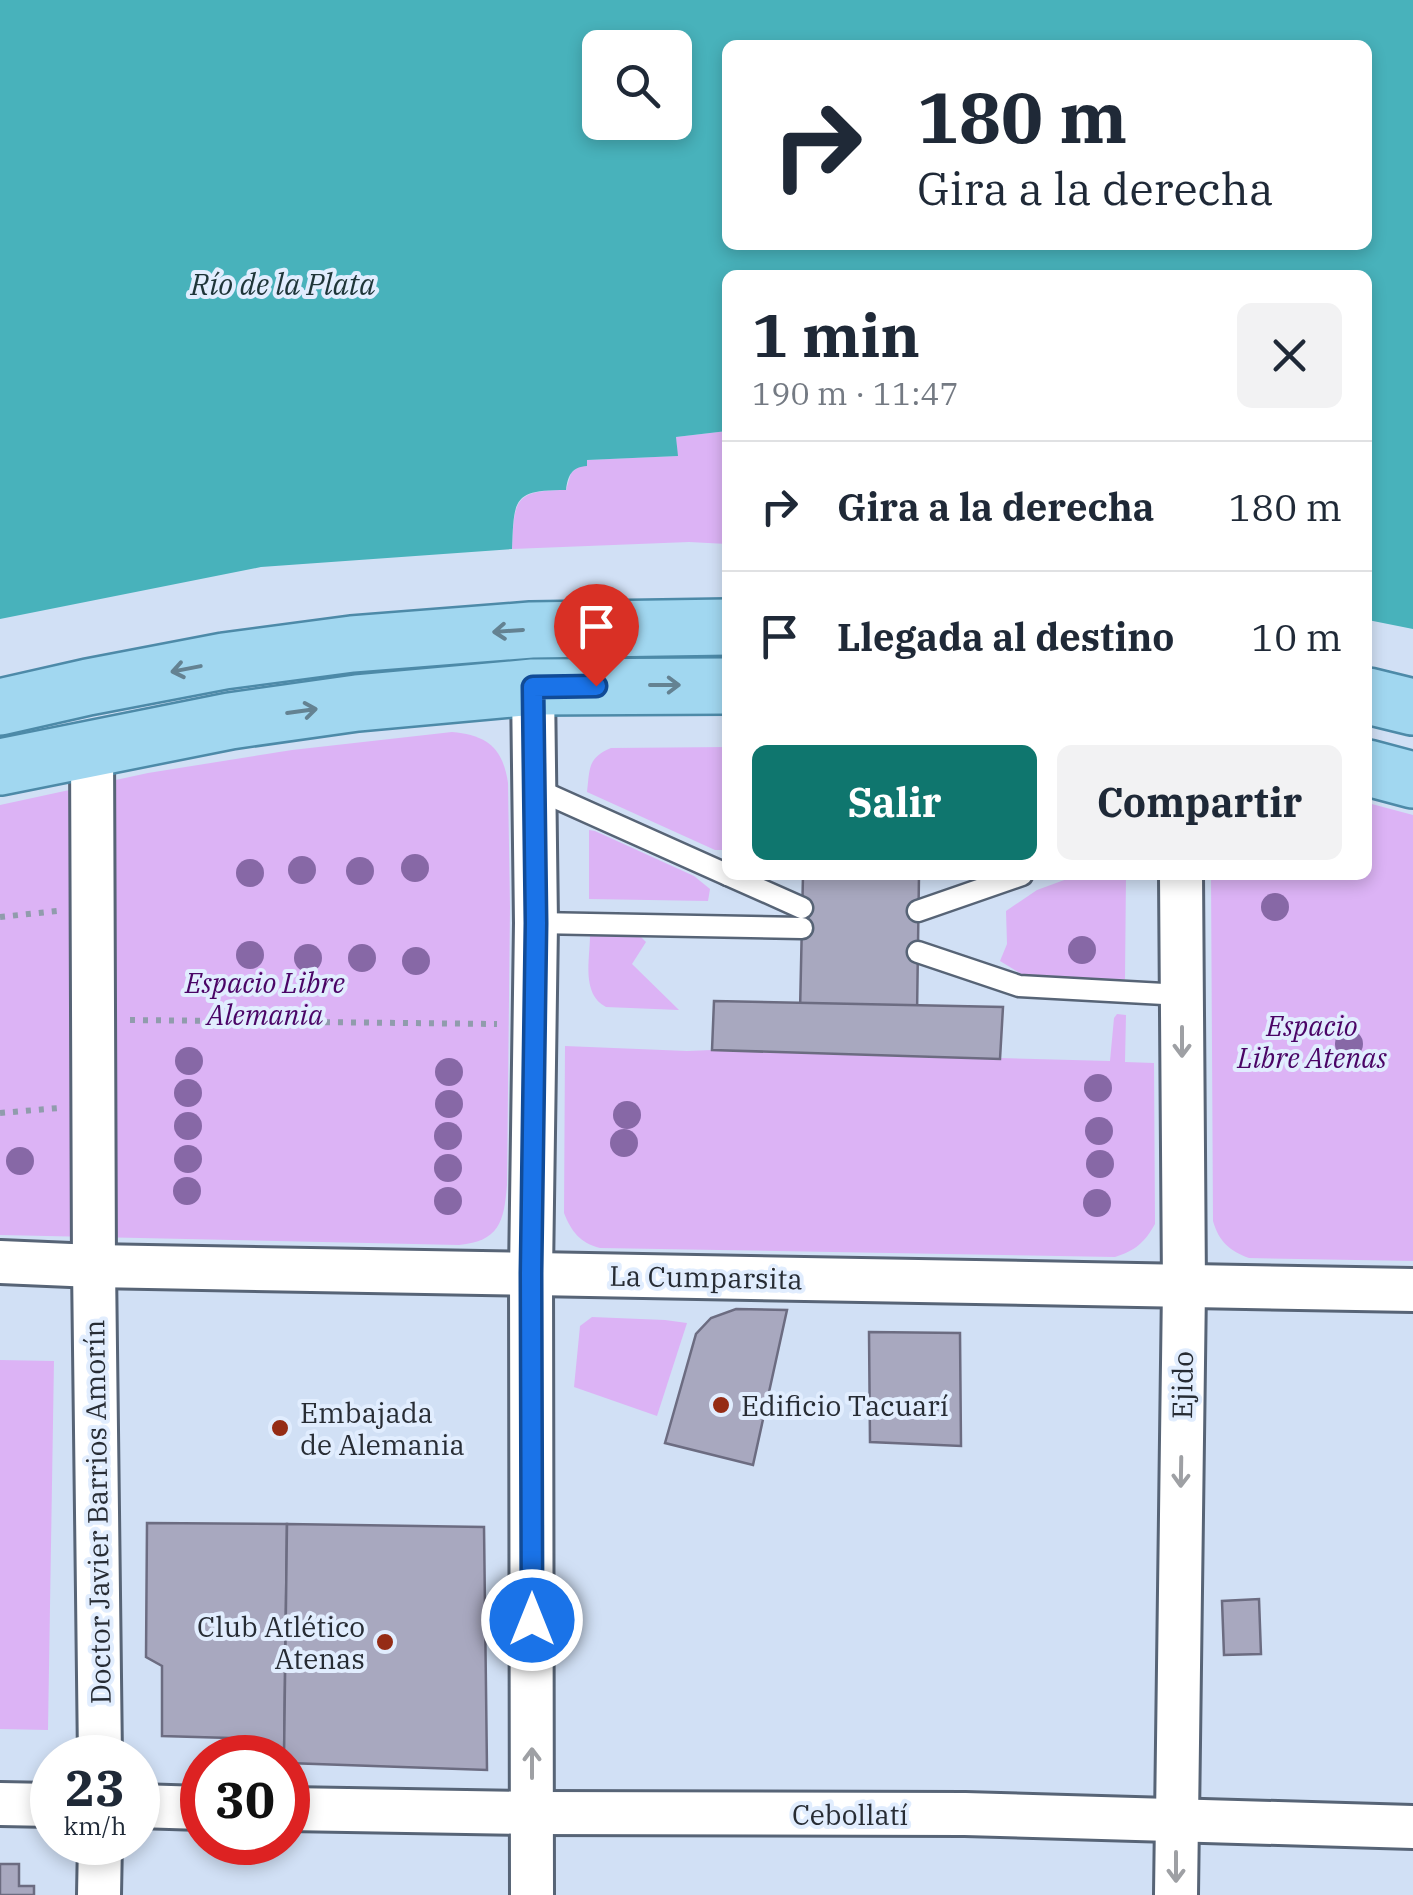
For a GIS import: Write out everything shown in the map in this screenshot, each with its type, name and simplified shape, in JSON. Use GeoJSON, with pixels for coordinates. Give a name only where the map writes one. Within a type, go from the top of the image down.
{"type":"FeatureCollection","features":[{"type":"Feature","properties":{"kind":"main road"},"geometry":{"type":"LineString","coordinates":[[0,707],[224,662],[352,644],[532,630],[722,627]]}},
{"type":"Feature","properties":{"kind":"main road"},"geometry":{"type":"LineString","coordinates":[[0,767],[230,720],[357,703],[533,687],[722,686]]}},
{"type":"Feature","properties":{"kind":"main road"},"geometry":{"type":"LineString","coordinates":[[1372,697],[1413,707]]}},
{"type":"Feature","properties":{"kind":"main road"},"geometry":{"type":"LineString","coordinates":[[1372,769],[1413,780]]}},
{"type":"Feature","properties":{"kind":"street"},"geometry":{"type":"LineString","coordinates":[[532,1895],[531,1273],[536,923],[533,687]]}},
{"type":"Feature","properties":{"kind":"street","name":"Doctor Javier Barrios Amorín"},"geometry":{"type":"LineString","coordinates":[[92,747],[100,1735]]}},
{"type":"Feature","properties":{"kind":"street","name":"Ejido"},"geometry":{"type":"LineString","coordinates":[[1176,1895],[1184,1288],[1182,880]]}},
{"type":"Feature","properties":{"kind":"street","name":"La Cumparsita"},"geometry":{"type":"LineString","coordinates":[[0,1262],[1413,1290]]}},
{"type":"Feature","properties":{"kind":"street"},"geometry":{"type":"LineString","coordinates":[[0,1804],[30,1805]]}},
{"type":"Feature","properties":{"kind":"street","name":"Cebollatí"},"geometry":{"type":"LineString","coordinates":[[310,1809],[945,1814],[1413,1827]]}},
{"type":"Feature","properties":{"kind":"street"},"geometry":{"type":"LineString","coordinates":[[99,1895],[100,1865]]}},
{"type":"Feature","properties":{"kind":"lane"},"geometry":{"type":"LineString","coordinates":[[536,789],[722,872]]}},
{"type":"Feature","properties":{"kind":"lane"},"geometry":{"type":"LineString","coordinates":[[536,923],[802,918],[737,880]]}},
{"type":"Feature","properties":{"kind":"lane"},"geometry":{"type":"LineString","coordinates":[[918,910],[1007,880]]}},
{"type":"Feature","properties":{"kind":"lane"},"geometry":{"type":"LineString","coordinates":[[918,952],[1019,986],[1182,995]]}},
{"type":"Feature","properties":{"kind":"path"},"geometry":{"type":"LineString","coordinates":[[0,916],[93,908]]}},
{"type":"Feature","properties":{"kind":"path"},"geometry":{"type":"LineString","coordinates":[[93,1019],[535,1024]]}},
{"type":"Feature","properties":{"kind":"path"},"geometry":{"type":"LineString","coordinates":[[0,1114],[94,1105]]}},
{"type":"Feature","properties":{"kind":"green space"},"geometry":{"type":"Polygon","coordinates":[[[722,432],[722,544],[512,549],[516,509],[527,496],[566,490],[571,473],[587,460],[677,456],[676,437],[722,432]]]}},
{"type":"Feature","properties":{"kind":"green space","name":"Espacio Libre Alemania"},"geometry":{"type":"Polygon","coordinates":[[[452,732],[475,736],[491,745],[502,761],[508,783],[507,1185],[501,1219],[491,1234],[459,1245],[0,1235],[0,805],[148,773],[292,750],[452,732]]]}},
{"type":"Feature","properties":{"kind":"green space"},"geometry":{"type":"Polygon","coordinates":[[[722,747],[722,850],[587,792],[594,760],[611,748],[722,747]]]}},
{"type":"Feature","properties":{"kind":"green space","name":"Espacio Libre Atenas"},"geometry":{"type":"Polygon","coordinates":[[[1372,804],[1413,815],[1413,1261],[1249,1258],[1226,1245],[1213,1221],[1211,880],[1372,880],[1372,804]]]}},
{"type":"Feature","properties":{"kind":"green space"},"geometry":{"type":"Polygon","coordinates":[[[589,830],[694,876],[710,889],[708,901],[589,899],[589,830]]]}},
{"type":"Feature","properties":{"kind":"green space"},"geometry":{"type":"Polygon","coordinates":[[[1064,880],[1126,880],[1125,979],[1028,978],[1000,961],[1007,944],[1006,911],[1037,890],[1064,880]]]}},
{"type":"Feature","properties":{"kind":"green space"},"geometry":{"type":"Polygon","coordinates":[[[590,935],[641,937],[646,942],[632,964],[679,1010],[606,1007],[598,1001],[590,985],[590,935]]]}},
{"type":"Feature","properties":{"kind":"green space"},"geometry":{"type":"Polygon","coordinates":[[[1117,1014],[1126,1015],[1125,1062],[1154,1063],[1155,1224],[1139,1245],[1122,1255],[600,1248],[577,1235],[564,1213],[565,1046],[1110,1061],[1117,1014]]]}},
{"type":"Feature","properties":{"kind":"green space"},"geometry":{"type":"Polygon","coordinates":[[[592,1317],[687,1323],[657,1416],[574,1387],[580,1326],[592,1317]]]}},
{"type":"Feature","properties":{"kind":"green space"},"geometry":{"type":"Polygon","coordinates":[[[0,1360],[54,1361],[48,1730],[0,1729],[0,1360]]]}},
{"type":"Feature","properties":{"kind":"water","name":"Río de la Plata"},"geometry":{"type":"Polygon","coordinates":[[[0,0],[1413,0],[1413,629],[1372,621],[1372,270],[722,270],[722,432],[676,437],[678,456],[587,460],[587,466],[572,473],[566,490],[535,492],[520,500],[514,518],[512,549],[261,567],[0,619],[0,0]]]}},
{"type":"Feature","properties":{"kind":"building"},"geometry":{"type":"Polygon","coordinates":[[[803,880],[919,880],[917,1015],[800,1012],[803,880]]]}},
{"type":"Feature","properties":{"kind":"building"},"geometry":{"type":"Polygon","coordinates":[[[714,1001],[1003,1007],[1000,1059],[712,1050],[714,1001]]]}},
{"type":"Feature","properties":{"kind":"building","name":"Edificio Tacuarí"},"geometry":{"type":"Polygon","coordinates":[[[736,1309],[787,1310],[753,1465],[665,1443],[696,1334],[711,1318],[736,1309]]]}},
{"type":"Feature","properties":{"kind":"building"},"geometry":{"type":"Polygon","coordinates":[[[869,1332],[960,1333],[961,1446],[870,1442],[869,1332]]]}},
{"type":"Feature","properties":{"kind":"building"},"geometry":{"type":"Polygon","coordinates":[[[147,1523],[287,1524],[284,1735],[162,1736],[162,1666],[146,1657],[147,1523]]]}},
{"type":"Feature","properties":{"kind":"building","name":"Club Atlético Atenas"},"geometry":{"type":"Polygon","coordinates":[[[287,1524],[484,1527],[487,1770],[310,1764],[310,1735],[284,1735],[287,1524]]]}},
{"type":"Feature","properties":{"kind":"building"},"geometry":{"type":"Polygon","coordinates":[[[1259,1599],[1261,1654],[1224,1655],[1222,1601],[1259,1599]]]}},
{"type":"Feature","properties":{"kind":"building"},"geometry":{"type":"Polygon","coordinates":[[[0,1864],[19,1864],[19,1886],[34,1886],[34,1895],[0,1895],[0,1864]]]}},
{"type":"Feature","properties":{"kind":"place","name":"Edificio Tacuarí"},"geometry":{"type":"Point","coordinates":[721,1405]}},
{"type":"Feature","properties":{"kind":"place","name":"Embajada de Alemania"},"geometry":{"type":"Point","coordinates":[280,1428]}},
{"type":"Feature","properties":{"kind":"place","name":"Club Atlético Atenas"},"geometry":{"type":"Point","coordinates":[385,1642]}},
{"type":"Feature","properties":{"kind":"route"},"geometry":{"type":"LineString","coordinates":[[532,1620],[536,923],[533,687],[596,686]]}}]}
